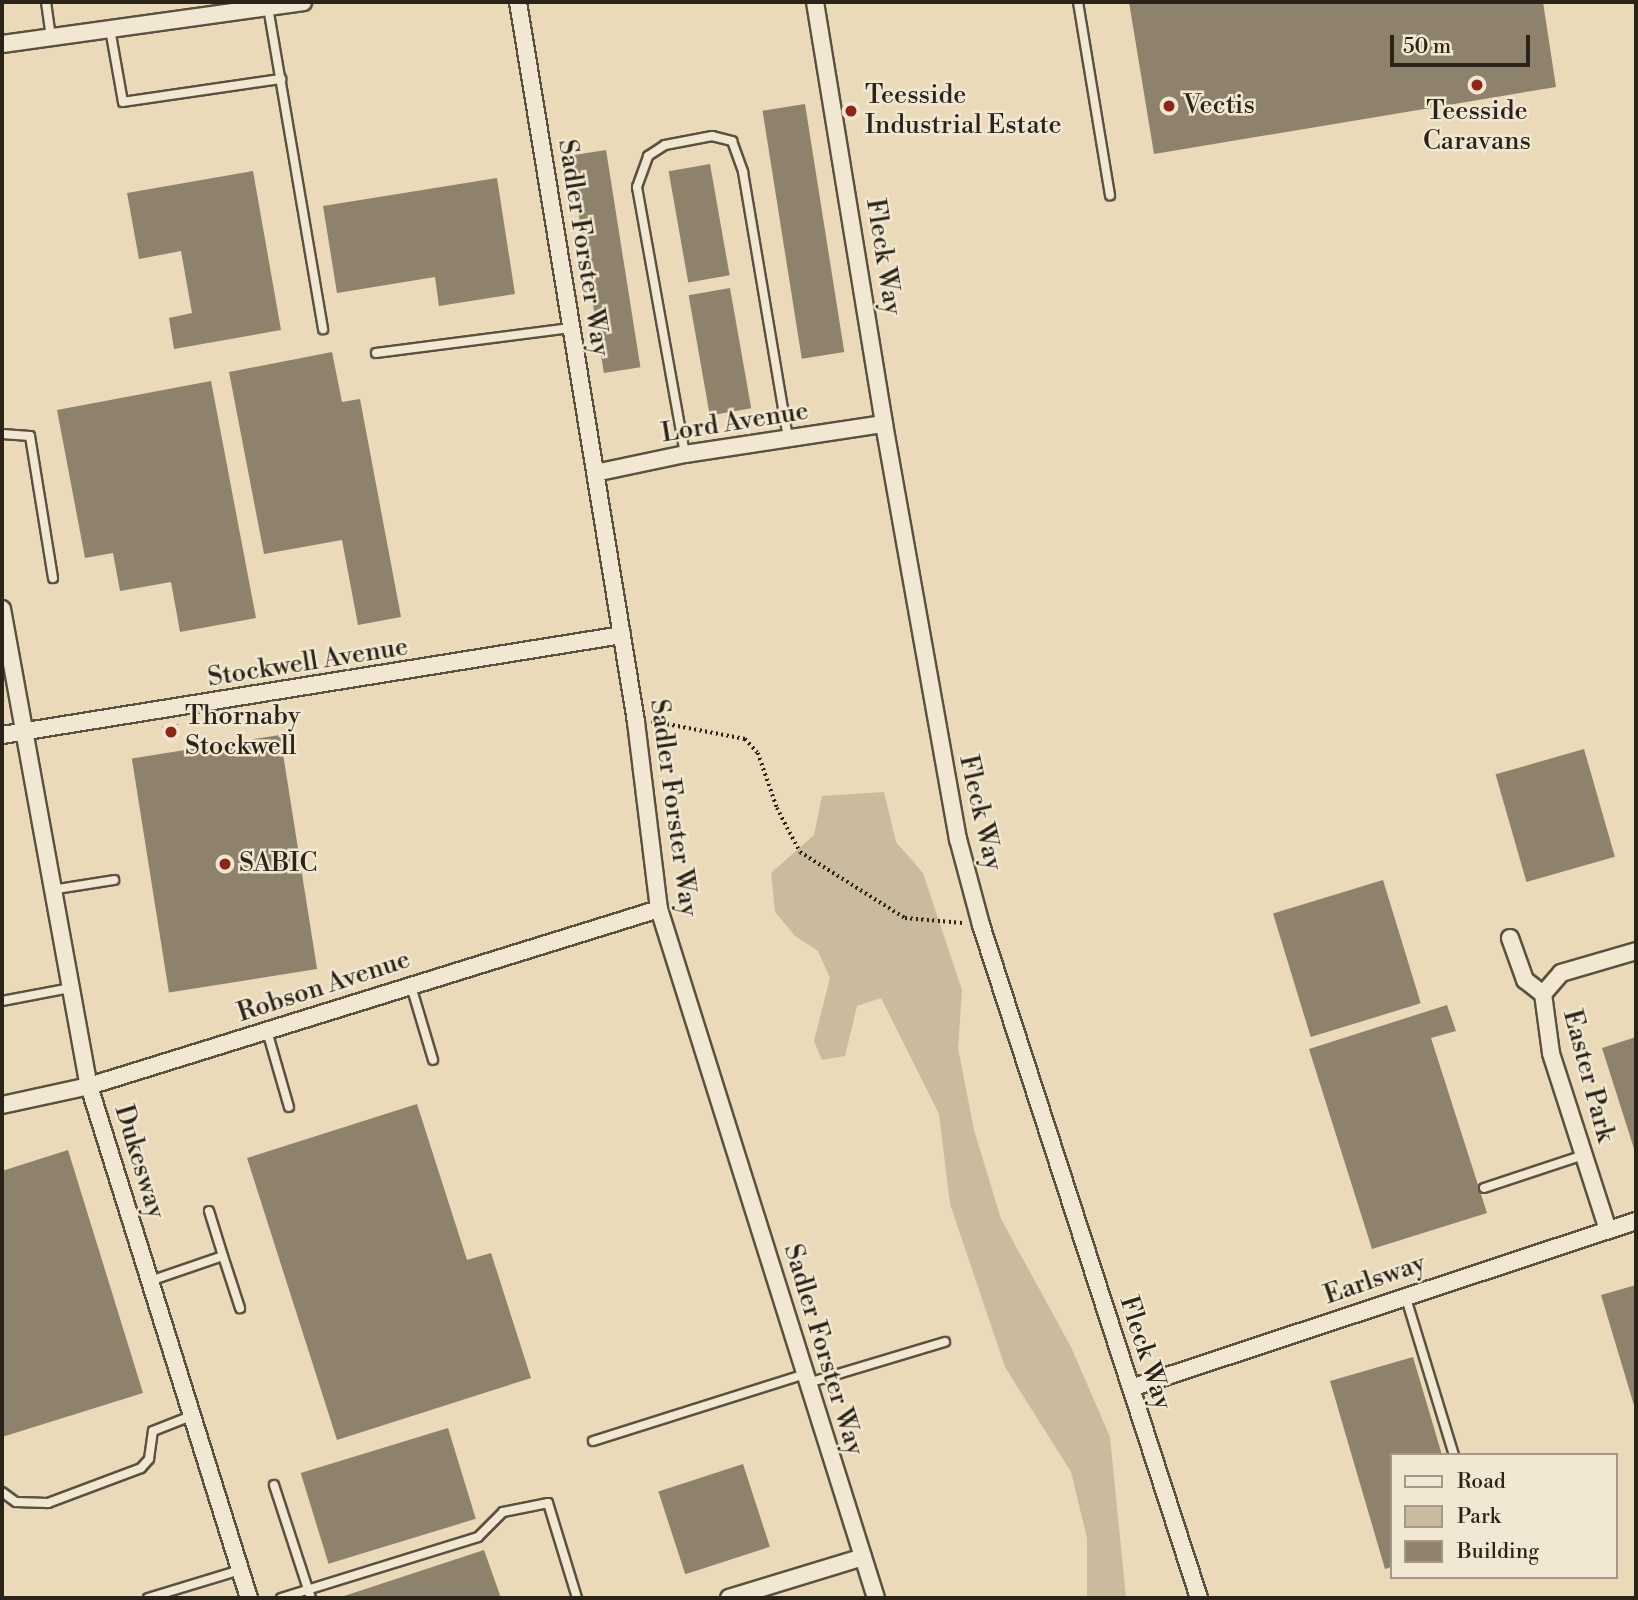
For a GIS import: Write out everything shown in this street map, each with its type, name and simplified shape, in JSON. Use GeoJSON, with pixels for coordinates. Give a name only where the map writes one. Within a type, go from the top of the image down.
{"type":"FeatureCollection","features":[{"type":"Feature","properties":{"kind":"street"},"geometry":{"type":"LineString","coordinates":[[2,44],[303,2]]}},
{"type":"Feature","properties":{"kind":"street","name":"Sadler Forster Way"},"geometry":{"type":"LineString","coordinates":[[518,2],[636,722],[659,909],[876,1598]]}},
{"type":"Feature","properties":{"kind":"street","name":"Fleck Way"},"geometry":{"type":"LineString","coordinates":[[818,6],[884,424],[945,778],[981,925],[1199,1598]]}},
{"type":"Feature","properties":{"kind":"street","name":"Lord Avenue"},"geometry":{"type":"LineString","coordinates":[[595,473],[685,454],[884,424]]}},
{"type":"Feature","properties":{"kind":"street","name":"Dukesway"},"geometry":{"type":"LineString","coordinates":[[2,609],[51,890],[89,1086],[249,1598]]}},
{"type":"Feature","properties":{"kind":"street","name":"Stockwell Avenue"},"geometry":{"type":"LineString","coordinates":[[2,735],[622,635]]}},
{"type":"Feature","properties":{"kind":"street","name":"Robson Avenue"},"geometry":{"type":"LineString","coordinates":[[2,1105],[89,1086],[659,909]]}},
{"type":"Feature","properties":{"kind":"street"},"geometry":{"type":"LineString","coordinates":[[1510,938],[1525,980],[1544,994]]}},
{"type":"Feature","properties":{"kind":"street","name":"Easter Park"},"geometry":{"type":"LineString","coordinates":[[1608,1230],[1551,1053],[1544,994],[1561,974],[1636,951]]}},
{"type":"Feature","properties":{"kind":"street","name":"Earlsway"},"geometry":{"type":"LineString","coordinates":[[1131,1388],[1405,1295],[1636,1221]]}},
{"type":"Feature","properties":{"kind":"street"},"geometry":{"type":"LineString","coordinates":[[737,1597],[863,1557]]}},
{"type":"Feature","properties":{"kind":"lane"},"geometry":{"type":"LineString","coordinates":[[46,2],[51,37]]}},
{"type":"Feature","properties":{"kind":"lane"},"geometry":{"type":"LineString","coordinates":[[1078,2],[1110,195]]}},
{"type":"Feature","properties":{"kind":"lane"},"geometry":{"type":"LineString","coordinates":[[268,6],[323,329]]}},
{"type":"Feature","properties":{"kind":"lane"},"geometry":{"type":"LineString","coordinates":[[110,29],[122,102],[281,79]]}},
{"type":"Feature","properties":{"kind":"lane"},"geometry":{"type":"LineString","coordinates":[[685,454],[637,187],[648,156],[665,145],[712,136],[732,141],[743,172],[788,439]]}},
{"type":"Feature","properties":{"kind":"lane"},"geometry":{"type":"LineString","coordinates":[[376,353],[570,328]]}},
{"type":"Feature","properties":{"kind":"lane"},"geometry":{"type":"LineString","coordinates":[[2,434],[30,436],[53,578]]}},
{"type":"Feature","properties":{"kind":"lane"},"geometry":{"type":"LineString","coordinates":[[51,890],[114,880]]}},
{"type":"Feature","properties":{"kind":"lane"},"geometry":{"type":"LineString","coordinates":[[411,985],[433,1060]]}},
{"type":"Feature","properties":{"kind":"lane"},"geometry":{"type":"LineString","coordinates":[[2,1001],[70,988]]}},
{"type":"Feature","properties":{"kind":"lane"},"geometry":{"type":"LineString","coordinates":[[267,1031],[289,1107]]}},
{"type":"Feature","properties":{"kind":"lane"},"geometry":{"type":"LineString","coordinates":[[1485,1188],[1584,1155]]}},
{"type":"Feature","properties":{"kind":"lane"},"geometry":{"type":"LineString","coordinates":[[209,1211],[240,1308]]}},
{"type":"Feature","properties":{"kind":"lane"},"geometry":{"type":"LineString","coordinates":[[150,1281],[223,1256]]}},
{"type":"Feature","properties":{"kind":"lane"},"geometry":{"type":"LineString","coordinates":[[1405,1295],[1453,1453]]}},
{"type":"Feature","properties":{"kind":"lane"},"geometry":{"type":"LineString","coordinates":[[593,1441],[945,1342]]}},
{"type":"Feature","properties":{"kind":"lane"},"geometry":{"type":"LineString","coordinates":[[2,1492],[16,1502],[48,1503],[141,1468],[149,1459],[153,1431],[191,1416]]}},
{"type":"Feature","properties":{"kind":"lane"},"geometry":{"type":"LineString","coordinates":[[274,1485],[309,1594]]}},
{"type":"Feature","properties":{"kind":"lane"},"geometry":{"type":"LineString","coordinates":[[281,1598],[309,1594],[478,1536],[503,1512],[548,1503],[577,1598]]}},
{"type":"Feature","properties":{"kind":"lane"},"geometry":{"type":"LineString","coordinates":[[148,1598],[240,1570]]}},
{"type":"Feature","properties":{"kind":"path"},"geometry":{"type":"LineString","coordinates":[[636,722],[724,732],[745,739],[758,753],[777,808],[800,852],[905,918],[981,925]]}},
{"type":"Feature","properties":{"kind":"green space"},"geometry":{"type":"Polygon","coordinates":[[[884,792],[896,842],[923,873],[962,990],[958,1048],[974,1130],[1001,1219],[1071,1347],[1110,1437],[1126,1598],[1087,1598],[1087,1538],[1071,1472],[1005,1367],[950,1204],[939,1114],[881,998],[857,1006],[845,1056],[822,1060],[814,1041],[830,978],[818,951],[795,936],[775,912],[771,873],[814,835],[822,796],[884,792]]]}},
{"type":"Feature","properties":{"kind":"building"},"geometry":{"type":"Polygon","coordinates":[[[1129,2],[1543,2],[1556,87],[1154,154],[1129,2]]]}},
{"type":"Feature","properties":{"kind":"building"},"geometry":{"type":"Polygon","coordinates":[[[805,104],[844,352],[802,359],[763,111],[805,104]]]}},
{"type":"Feature","properties":{"kind":"building"},"geometry":{"type":"Polygon","coordinates":[[[606,150],[640,367],[604,373],[569,156],[606,150]]]}},
{"type":"Feature","properties":{"kind":"building"},"geometry":{"type":"Polygon","coordinates":[[[710,164],[730,275],[688,283],[669,171],[710,164]]]}},
{"type":"Feature","properties":{"kind":"building"},"geometry":{"type":"Polygon","coordinates":[[[253,171],[281,330],[174,349],[169,318],[192,313],[181,251],[139,259],[127,193],[253,171]]]}},
{"type":"Feature","properties":{"kind":"building"},"geometry":{"type":"Polygon","coordinates":[[[497,178],[515,294],[439,306],[435,277],[337,293],[323,206],[497,178]]]}},
{"type":"Feature","properties":{"kind":"building"},"geometry":{"type":"Polygon","coordinates":[[[730,288],[751,408],[710,415],[689,295],[730,288]]]}},
{"type":"Feature","properties":{"kind":"building"},"geometry":{"type":"Polygon","coordinates":[[[332,352],[342,402],[360,399],[401,617],[358,625],[342,540],[264,554],[229,372],[332,352]]]}},
{"type":"Feature","properties":{"kind":"building"},"geometry":{"type":"Polygon","coordinates":[[[211,381],[256,618],[180,632],[171,582],[120,591],[113,553],[85,558],[57,410],[211,381]]]}},
{"type":"Feature","properties":{"kind":"building","name":"Thornaby Stockwell"},"geometry":{"type":"Polygon","coordinates":[[[178,724],[180,737],[164,739],[162,727],[178,724]]]}},
{"type":"Feature","properties":{"kind":"building","name":"SABIC"},"geometry":{"type":"Polygon","coordinates":[[[280,735],[317,969],[169,993],[132,758],[280,735]]]}},
{"type":"Feature","properties":{"kind":"building"},"geometry":{"type":"Polygon","coordinates":[[[1584,749],[1615,857],[1526,882],[1496,774],[1584,749]]]}},
{"type":"Feature","properties":{"kind":"building"},"geometry":{"type":"Polygon","coordinates":[[[1383,880],[1421,1003],[1311,1037],[1273,914],[1383,880]]]}},
{"type":"Feature","properties":{"kind":"building"},"geometry":{"type":"Polygon","coordinates":[[[1447,1005],[1456,1031],[1431,1038],[1487,1213],[1372,1249],[1309,1049],[1447,1005]]]}},
{"type":"Feature","properties":{"kind":"building"},"geometry":{"type":"Polygon","coordinates":[[[1636,1037],[1636,1155],[1602,1048],[1636,1037]]]}},
{"type":"Feature","properties":{"kind":"building"},"geometry":{"type":"Polygon","coordinates":[[[417,1104],[467,1260],[491,1253],[531,1378],[337,1440],[247,1158],[417,1104]]]}},
{"type":"Feature","properties":{"kind":"building"},"geometry":{"type":"Polygon","coordinates":[[[68,1150],[143,1393],[2,1437],[2,1171],[68,1150]]]}},
{"type":"Feature","properties":{"kind":"building"},"geometry":{"type":"Polygon","coordinates":[[[1636,1285],[1636,1412],[1601,1295],[1636,1285]]]}},
{"type":"Feature","properties":{"kind":"building"},"geometry":{"type":"Polygon","coordinates":[[[1413,1357],[1441,1453],[1390,1453],[1390,1567],[1385,1569],[1330,1381],[1413,1357]]]}},
{"type":"Feature","properties":{"kind":"building"},"geometry":{"type":"Polygon","coordinates":[[[448,1428],[476,1519],[329,1564],[301,1473],[448,1428]]]}},
{"type":"Feature","properties":{"kind":"building"},"geometry":{"type":"Polygon","coordinates":[[[743,1464],[770,1547],[685,1574],[658,1492],[743,1464]]]}},
{"type":"Feature","properties":{"kind":"building"},"geometry":{"type":"Polygon","coordinates":[[[484,1550],[501,1598],[338,1598],[484,1550]]]}},
{"type":"Feature","properties":{"kind":"place","name":"Teesside Caravans"},"geometry":{"type":"Point","coordinates":[1477,85]}},
{"type":"Feature","properties":{"kind":"place","name":"Vectis"},"geometry":{"type":"Point","coordinates":[1169,106]}},
{"type":"Feature","properties":{"kind":"place","name":"Teesside Industrial Estate"},"geometry":{"type":"Point","coordinates":[851,111]}},
{"type":"Feature","properties":{"kind":"place","name":"Thornaby Stockwell"},"geometry":{"type":"Point","coordinates":[171,732]}},
{"type":"Feature","properties":{"kind":"place","name":"SABIC"},"geometry":{"type":"Point","coordinates":[225,864]}}]}
